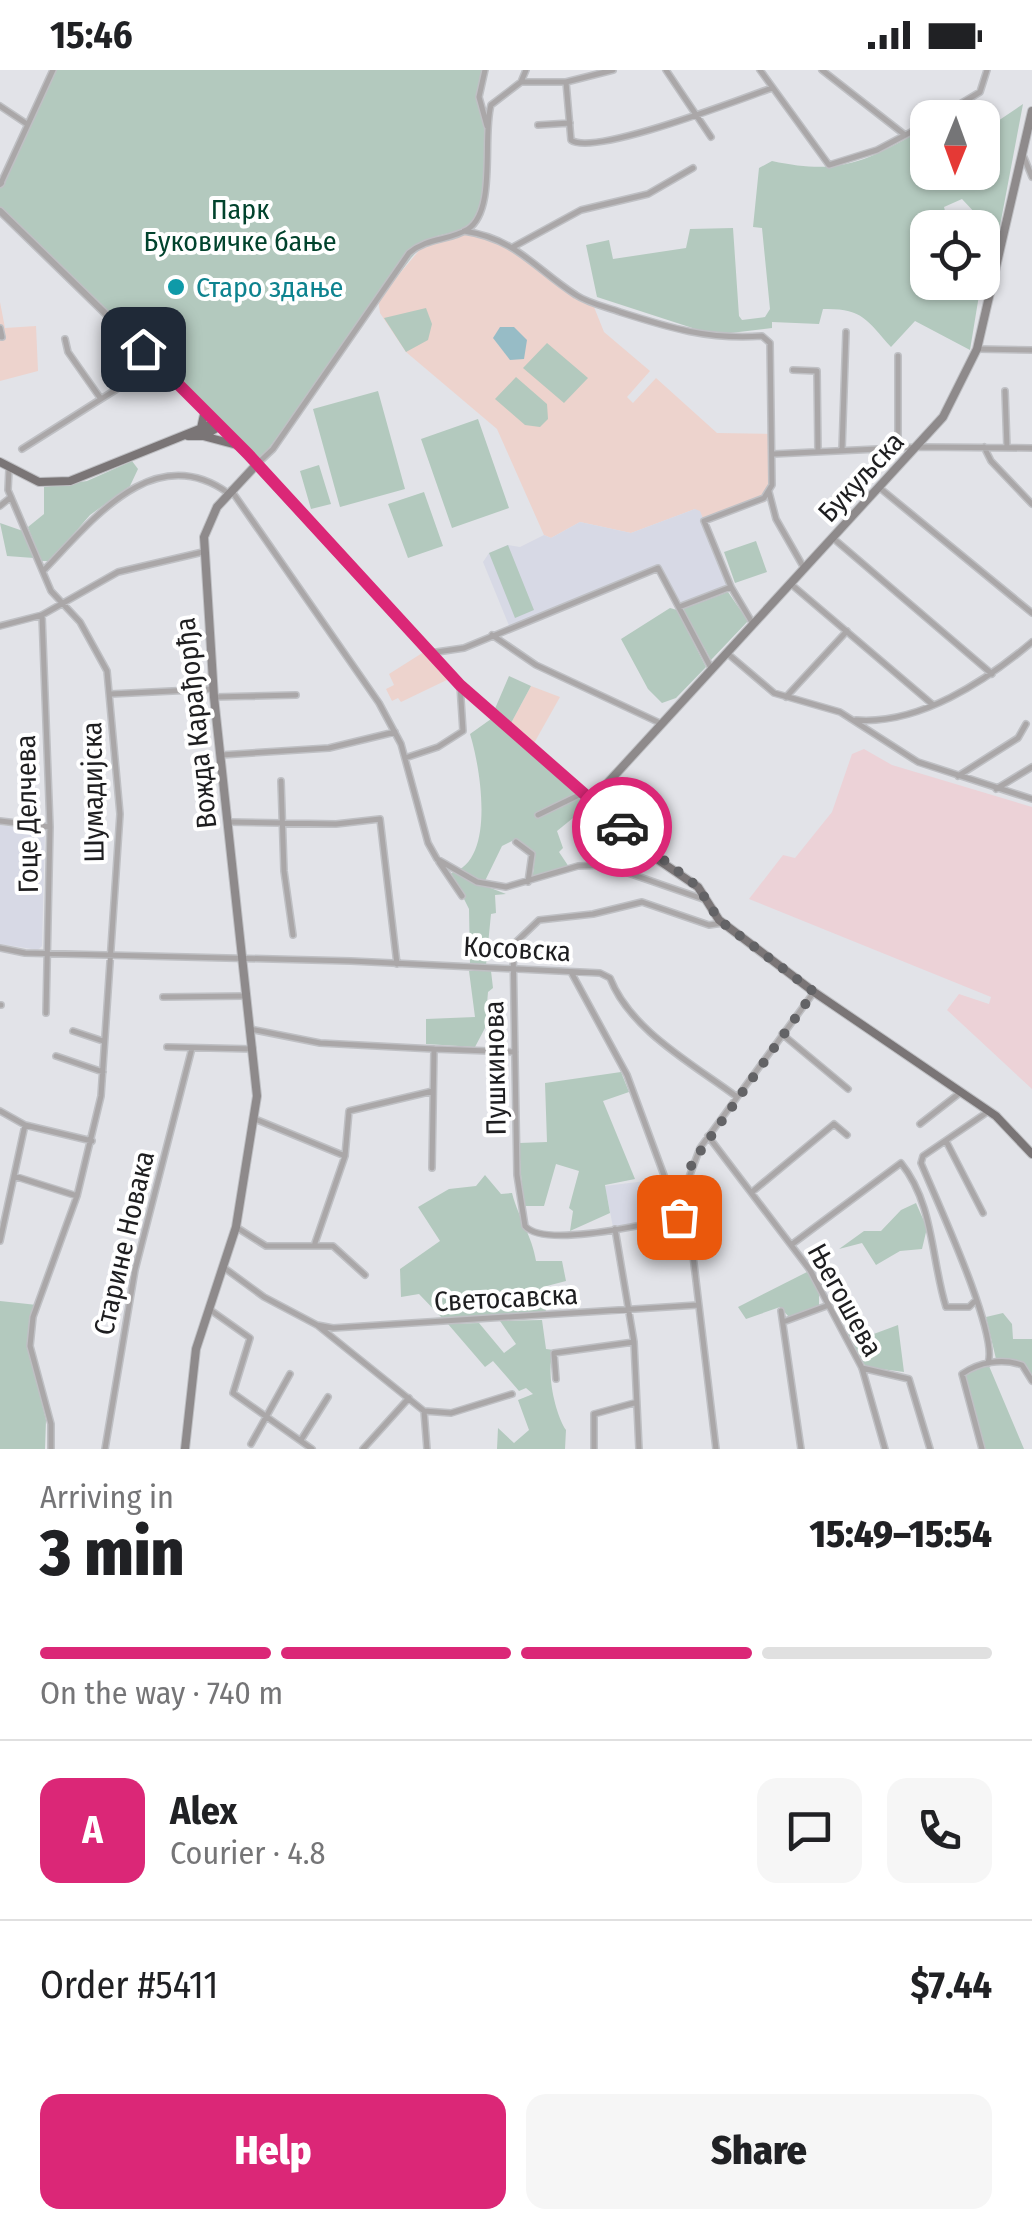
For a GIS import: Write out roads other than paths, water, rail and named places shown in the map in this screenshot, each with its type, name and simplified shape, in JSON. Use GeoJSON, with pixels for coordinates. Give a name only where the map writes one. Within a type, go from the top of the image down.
{"type":"FeatureCollection","features":[{"type":"Feature","properties":{"kind":"main road","name":"Букуљска"},"geometry":{"type":"LineString","coordinates":[[592,800],[920,446],[950,404],[977,349],[1032,111]]}},
{"type":"Feature","properties":{"kind":"main road"},"geometry":{"type":"LineString","coordinates":[[202,432],[205,410]]}},
{"type":"Feature","properties":{"kind":"main road"},"geometry":{"type":"LineString","coordinates":[[0,462],[39,482],[70,481],[168,439],[202,432],[218,424],[460,685],[657,858],[695,884],[723,923],[814,992],[989,1111],[1032,1154]]}},
{"type":"Feature","properties":{"kind":"main road"},"geometry":{"type":"LineString","coordinates":[[202,432],[239,446]]}},
{"type":"Feature","properties":{"kind":"main road","name":"Вожда Карађорђа"},"geometry":{"type":"LineString","coordinates":[[185,1449],[190,1381],[236,1227],[255,1119],[253,1049],[220,755],[204,552],[210,520],[257,464]]}},
{"type":"Feature","properties":{"kind":"street"},"geometry":{"type":"LineString","coordinates":[[0,184],[53,70]]}},
{"type":"Feature","properties":{"kind":"street"},"geometry":{"type":"LineString","coordinates":[[485,70],[479,97],[488,129]]}},
{"type":"Feature","properties":{"kind":"street"},"geometry":{"type":"LineString","coordinates":[[464,232],[477,220],[486,190],[491,105],[521,82],[526,70]]}},
{"type":"Feature","properties":{"kind":"street"},"geometry":{"type":"LineString","coordinates":[[521,82],[566,82],[612,70]]}},
{"type":"Feature","properties":{"kind":"street"},"geometry":{"type":"LineString","coordinates":[[666,70],[711,137]]}},
{"type":"Feature","properties":{"kind":"street"},"geometry":{"type":"LineString","coordinates":[[760,70],[828,165],[877,150],[910,132]]}},
{"type":"Feature","properties":{"kind":"street"},"geometry":{"type":"LineString","coordinates":[[822,70],[905,135]]}},
{"type":"Feature","properties":{"kind":"street"},"geometry":{"type":"LineString","coordinates":[[967,100],[980,92],[987,70]]}},
{"type":"Feature","properties":{"kind":"street"},"geometry":{"type":"LineString","coordinates":[[566,82],[571,140],[579,144],[618,139],[772,88]]}},
{"type":"Feature","properties":{"kind":"street"},"geometry":{"type":"LineString","coordinates":[[0,106],[27,125]]}},
{"type":"Feature","properties":{"kind":"street"},"geometry":{"type":"LineString","coordinates":[[538,125],[570,123]]}},
{"type":"Feature","properties":{"kind":"street"},"geometry":{"type":"LineString","coordinates":[[1022,153],[1032,178]]}},
{"type":"Feature","properties":{"kind":"street"},"geometry":{"type":"LineString","coordinates":[[513,247],[581,210],[648,194],[693,168]]}},
{"type":"Feature","properties":{"kind":"street"},"geometry":{"type":"LineString","coordinates":[[0,211],[218,424]]}},
{"type":"Feature","properties":{"kind":"street"},"geometry":{"type":"LineString","coordinates":[[257,464],[279,440],[410,254],[428,240],[464,232],[513,247],[578,296],[608,308],[714,339],[762,336],[770,343],[773,454],[769,492],[776,519],[805,570]]}},
{"type":"Feature","properties":{"kind":"street"},"geometry":{"type":"LineString","coordinates":[[0,328],[2,337]]}},
{"type":"Feature","properties":{"kind":"street"},"geometry":{"type":"LineString","coordinates":[[842,450],[846,332]]}},
{"type":"Feature","properties":{"kind":"street"},"geometry":{"type":"LineString","coordinates":[[65,339],[68,352],[101,399]]}},
{"type":"Feature","properties":{"kind":"street"},"geometry":{"type":"LineString","coordinates":[[977,349],[1032,350]]}},
{"type":"Feature","properties":{"kind":"street"},"geometry":{"type":"LineString","coordinates":[[898,356],[898,448]]}},
{"type":"Feature","properties":{"kind":"street"},"geometry":{"type":"LineString","coordinates":[[22,449],[158,364]]}},
{"type":"Feature","properties":{"kind":"street"},"geometry":{"type":"LineString","coordinates":[[793,370],[817,371],[818,452]]}},
{"type":"Feature","properties":{"kind":"street"},"geometry":{"type":"LineString","coordinates":[[1005,390],[1007,448]]}},
{"type":"Feature","properties":{"kind":"street"},"geometry":{"type":"LineString","coordinates":[[773,454],[920,446],[1032,448]]}},
{"type":"Feature","properties":{"kind":"street"},"geometry":{"type":"LineString","coordinates":[[984,447],[991,461],[1032,504]]}},
{"type":"Feature","properties":{"kind":"street","name":"Шумадијска"},"geometry":{"type":"LineString","coordinates":[[9,469],[6,478],[11,497],[43,571],[61,605],[91,639],[107,670],[120,814],[103,1072],[92,1141],[78,1196],[32,1317],[30,1346],[51,1424],[51,1449]]}},
{"type":"Feature","properties":{"kind":"street"},"geometry":{"type":"LineString","coordinates":[[43,571],[95,514],[141,482],[190,476],[230,492],[395,732],[406,758],[428,843],[462,896]]}},
{"type":"Feature","properties":{"kind":"street"},"geometry":{"type":"LineString","coordinates":[[880,489],[1032,613]]}},
{"type":"Feature","properties":{"kind":"street"},"geometry":{"type":"LineString","coordinates":[[753,625],[730,587],[704,521],[754,503],[769,492]]}},
{"type":"Feature","properties":{"kind":"street"},"geometry":{"type":"LineString","coordinates":[[0,506],[11,497]]}},
{"type":"Feature","properties":{"kind":"street"},"geometry":{"type":"LineString","coordinates":[[834,539],[992,674]]}},
{"type":"Feature","properties":{"kind":"street"},"geometry":{"type":"LineString","coordinates":[[0,626],[42,615],[118,572],[204,552]]}},
{"type":"Feature","properties":{"kind":"street"},"geometry":{"type":"LineString","coordinates":[[430,652],[464,648],[658,568],[712,671]]}},
{"type":"Feature","properties":{"kind":"street"},"geometry":{"type":"LineString","coordinates":[[792,585],[932,704]]}},
{"type":"Feature","properties":{"kind":"street"},"geometry":{"type":"LineString","coordinates":[[678,607],[730,587]]}},
{"type":"Feature","properties":{"kind":"street","name":"Гоце Делчева"},"geometry":{"type":"LineString","coordinates":[[42,615],[50,827],[46,1013]]}},
{"type":"Feature","properties":{"kind":"street"},"geometry":{"type":"LineString","coordinates":[[786,697],[847,631]]}},
{"type":"Feature","properties":{"kind":"street"},"geometry":{"type":"LineString","coordinates":[[492,635],[536,665],[662,724]]}},
{"type":"Feature","properties":{"kind":"street"},"geometry":{"type":"LineString","coordinates":[[853,719],[894,716],[932,704],[992,674],[1032,642]]}},
{"type":"Feature","properties":{"kind":"street"},"geometry":{"type":"LineString","coordinates":[[728,654],[774,693],[853,719],[918,762],[1032,799]]}},
{"type":"Feature","properties":{"kind":"street"},"geometry":{"type":"LineString","coordinates":[[406,758],[463,731],[460,685]]}},
{"type":"Feature","properties":{"kind":"street"},"geometry":{"type":"LineString","coordinates":[[111,694],[296,695]]}},
{"type":"Feature","properties":{"kind":"street"},"geometry":{"type":"LineString","coordinates":[[958,776],[1018,738],[1026,724]]}},
{"type":"Feature","properties":{"kind":"street"},"geometry":{"type":"LineString","coordinates":[[220,755],[330,748],[395,732]]}},
{"type":"Feature","properties":{"kind":"street"},"geometry":{"type":"LineString","coordinates":[[996,789],[1032,766]]}},
{"type":"Feature","properties":{"kind":"street"},"geometry":{"type":"LineString","coordinates":[[281,782],[281,822],[293,935]]}},
{"type":"Feature","properties":{"kind":"street"},"geometry":{"type":"LineString","coordinates":[[538,816],[583,793]]}},
{"type":"Feature","properties":{"kind":"street"},"geometry":{"type":"LineString","coordinates":[[228,822],[380,818],[397,964]]}},
{"type":"Feature","properties":{"kind":"street"},"geometry":{"type":"LineString","coordinates":[[0,821],[50,827]]}},
{"type":"Feature","properties":{"kind":"street"},"geometry":{"type":"LineString","coordinates":[[516,842],[532,854],[528,882]]}},
{"type":"Feature","properties":{"kind":"street"},"geometry":{"type":"LineString","coordinates":[[437,859],[462,876],[490,886],[528,882],[578,866],[604,864],[706,900]]}},
{"type":"Feature","properties":{"kind":"street","name":"Пушкинова"},"geometry":{"type":"LineString","coordinates":[[615,1230],[533,1233],[525,1226],[518,1190],[515,940],[530,925],[551,916],[593,914],[642,902],[709,925],[723,923]]}},
{"type":"Feature","properties":{"kind":"street","name":"Косовска"},"geometry":{"type":"LineString","coordinates":[[0,948],[48,954],[243,957],[606,975],[619,1001],[660,1039],[738,1096]]}},
{"type":"Feature","properties":{"kind":"street"},"geometry":{"type":"LineString","coordinates":[[571,972],[626,1075],[683,1216],[716,1449]]}},
{"type":"Feature","properties":{"kind":"street"},"geometry":{"type":"LineString","coordinates":[[683,1216],[688,1176],[708,1136],[814,992]]}},
{"type":"Feature","properties":{"kind":"street"},"geometry":{"type":"LineString","coordinates":[[163,997],[247,996]]}},
{"type":"Feature","properties":{"kind":"street"},"geometry":{"type":"LineString","coordinates":[[250,1029],[320,1043],[515,1052]]}},
{"type":"Feature","properties":{"kind":"street"},"geometry":{"type":"LineString","coordinates":[[73,1031],[104,1042]]}},
{"type":"Feature","properties":{"kind":"street"},"geometry":{"type":"LineString","coordinates":[[782,1034],[848,1089]]}},
{"type":"Feature","properties":{"kind":"street"},"geometry":{"type":"LineString","coordinates":[[168,1047],[253,1049]]}},
{"type":"Feature","properties":{"kind":"street","name":"Старине Новака"},"geometry":{"type":"LineString","coordinates":[[105,1449],[136,1270],[192,1048]]}},
{"type":"Feature","properties":{"kind":"street"},"geometry":{"type":"LineString","coordinates":[[432,1168],[434,1049]]}},
{"type":"Feature","properties":{"kind":"street"},"geometry":{"type":"LineString","coordinates":[[56,1056],[103,1072]]}},
{"type":"Feature","properties":{"kind":"street"},"geometry":{"type":"LineString","coordinates":[[315,1243],[345,1156],[347,1117],[353,1108],[433,1091]]}},
{"type":"Feature","properties":{"kind":"street"},"geometry":{"type":"LineString","coordinates":[[920,1124],[961,1092]]}},
{"type":"Feature","properties":{"kind":"street"},"geometry":{"type":"LineString","coordinates":[[0,1111],[25,1125],[92,1141]]}},
{"type":"Feature","properties":{"kind":"street"},"geometry":{"type":"LineString","coordinates":[[989,1111],[923,1156],[922,1163],[956,1239],[991,1360]]}},
{"type":"Feature","properties":{"kind":"street"},"geometry":{"type":"LineString","coordinates":[[255,1119],[345,1156]]}},
{"type":"Feature","properties":{"kind":"street"},"geometry":{"type":"LineString","coordinates":[[752,1192],[834,1124],[847,1136]]}},
{"type":"Feature","properties":{"kind":"street"},"geometry":{"type":"LineString","coordinates":[[0,1241],[25,1125]]}},
{"type":"Feature","properties":{"kind":"street","name":"Његошева"},"geometry":{"type":"LineString","coordinates":[[708,1136],[791,1245],[829,1305],[862,1368],[884,1449]]}},
{"type":"Feature","properties":{"kind":"street"},"geometry":{"type":"LineString","coordinates":[[946,1142],[983,1214]]}},
{"type":"Feature","properties":{"kind":"street"},"geometry":{"type":"LineString","coordinates":[[791,1245],[900,1163],[930,1226],[946,1307],[969,1306],[974,1302]]}},
{"type":"Feature","properties":{"kind":"street"},"geometry":{"type":"LineString","coordinates":[[14,1176],[78,1196]]}},
{"type":"Feature","properties":{"kind":"street"},"geometry":{"type":"LineString","coordinates":[[0,1198],[9,1202]]}},
{"type":"Feature","properties":{"kind":"street"},"geometry":{"type":"LineString","coordinates":[[639,1449],[634,1342],[615,1230],[683,1216]]}},
{"type":"Feature","properties":{"kind":"street"},"geometry":{"type":"LineString","coordinates":[[236,1227],[266,1246],[333,1246],[366,1274]]}},
{"type":"Feature","properties":{"kind":"street"},"geometry":{"type":"LineString","coordinates":[[223,1267],[264,1297],[317,1325],[424,1411],[451,1413],[512,1394]]}},
{"type":"Feature","properties":{"kind":"street","name":"Светосавска"},"geometry":{"type":"LineString","coordinates":[[317,1325],[333,1328],[698,1305]]}},
{"type":"Feature","properties":{"kind":"street"},"geometry":{"type":"LineString","coordinates":[[783,1322],[829,1305]]}},
{"type":"Feature","properties":{"kind":"street"},"geometry":{"type":"LineString","coordinates":[[209,1309],[250,1338],[233,1393],[312,1449]]}},
{"type":"Feature","properties":{"kind":"street"},"geometry":{"type":"LineString","coordinates":[[781,1311],[801,1449]]}},
{"type":"Feature","properties":{"kind":"street"},"geometry":{"type":"LineString","coordinates":[[556,1379],[554,1353],[634,1342]]}},
{"type":"Feature","properties":{"kind":"street"},"geometry":{"type":"LineString","coordinates":[[982,1449],[961,1380],[968,1369],[991,1360],[1022,1365],[1032,1381]]}},
{"type":"Feature","properties":{"kind":"street"},"geometry":{"type":"LineString","coordinates":[[862,1368],[909,1379],[930,1449]]}},
{"type":"Feature","properties":{"kind":"street"},"geometry":{"type":"LineString","coordinates":[[251,1444],[290,1374]]}},
{"type":"Feature","properties":{"kind":"street"},"geometry":{"type":"LineString","coordinates":[[300,1440],[328,1396]]}},
{"type":"Feature","properties":{"kind":"street"},"geometry":{"type":"LineString","coordinates":[[364,1449],[409,1398]]}},
{"type":"Feature","properties":{"kind":"street"},"geometry":{"type":"LineString","coordinates":[[594,1449],[594,1414],[636,1402]]}},
{"type":"Feature","properties":{"kind":"street"},"geometry":{"type":"LineString","coordinates":[[424,1411],[427,1449]]}},
{"type":"Feature","properties":{"kind":"water"},"geometry":{"type":"Polygon","coordinates":[[[500,327],[514,327],[527,340],[524,359],[510,360],[493,338],[500,327]]]}},
{"type":"Feature","properties":{"kind":"place","name":"Старо здање"},"geometry":{"type":"Point","coordinates":[176,287]}},
{"type":"Feature","properties":{"kind":"park label","name":"Парк Буковичке бање"},"geometry":{"type":"Point","coordinates":[240,225]}}]}
